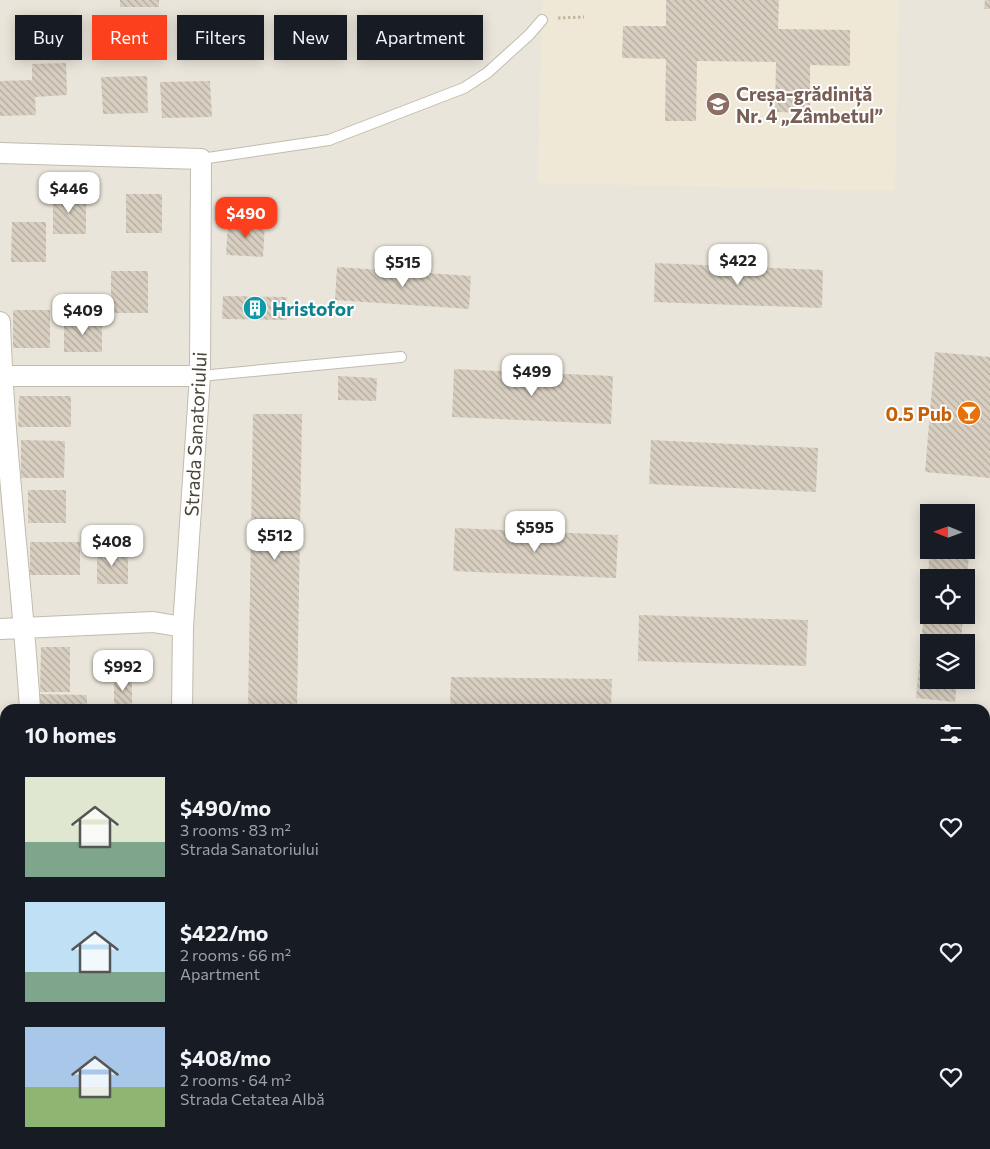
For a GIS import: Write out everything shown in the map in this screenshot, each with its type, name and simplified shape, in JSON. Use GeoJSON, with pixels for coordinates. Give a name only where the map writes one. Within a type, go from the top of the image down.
{"type":"FeatureCollection","features":[{"type":"Feature","properties":{"kind":"street"},"geometry":{"type":"LineString","coordinates":[[0,153],[201,160]]}},
{"type":"Feature","properties":{"kind":"street","name":"Strada Sanatoriului"},"geometry":{"type":"LineString","coordinates":[[182,704],[183,627],[200,376],[201,160]]}},
{"type":"Feature","properties":{"kind":"street"},"geometry":{"type":"LineString","coordinates":[[0,322],[1,376],[25,628],[30,704]]}},
{"type":"Feature","properties":{"kind":"street"},"geometry":{"type":"LineString","coordinates":[[1,376],[200,376]]}},
{"type":"Feature","properties":{"kind":"street"},"geometry":{"type":"LineString","coordinates":[[0,629],[154,622],[183,627]]}},
{"type":"Feature","properties":{"kind":"lane"},"geometry":{"type":"LineString","coordinates":[[201,160],[329,140],[464,88],[487,72],[529,35],[542,20]]}},
{"type":"Feature","properties":{"kind":"lane"},"geometry":{"type":"LineString","coordinates":[[200,376],[401,357]]}},
{"type":"Feature","properties":{"kind":"path"},"geometry":{"type":"LineString","coordinates":[[542,20],[584,16]]}},
{"type":"Feature","properties":{"kind":"shaded area"},"geometry":{"type":"Polygon","coordinates":[[[0,0],[990,0],[990,704],[0,704],[0,0]]]}},
{"type":"Feature","properties":{"kind":"shaded area","name":"Creșa-grădiniță Nr. 4 „Zâmbetul”"},"geometry":{"type":"Polygon","coordinates":[[[542,0],[899,0],[895,191],[538,183],[542,0]]]}},
{"type":"Feature","properties":{"kind":"building"},"geometry":{"type":"Polygon","coordinates":[[[120,0],[159,0],[159,7],[120,7],[120,0]]]}},
{"type":"Feature","properties":{"kind":"building"},"geometry":{"type":"Polygon","coordinates":[[[666,0],[779,0],[778,29],[850,30],[850,66],[810,65],[810,113],[775,112],[776,62],[697,61],[696,121],[665,121],[666,59],[622,58],[623,26],[666,26],[666,0]]]}},
{"type":"Feature","properties":{"kind":"building"},"geometry":{"type":"Polygon","coordinates":[[[985,0],[990,0],[990,9],[984,9],[985,0]]]}},
{"type":"Feature","properties":{"kind":"building"},"geometry":{"type":"Polygon","coordinates":[[[66,63],[67,95],[35,97],[36,115],[0,116],[0,81],[32,80],[32,64],[66,63]]]}},
{"type":"Feature","properties":{"kind":"building"},"geometry":{"type":"Polygon","coordinates":[[[147,76],[148,113],[103,114],[101,77],[147,76]]]}},
{"type":"Feature","properties":{"kind":"building"},"geometry":{"type":"Polygon","coordinates":[[[210,81],[212,117],[162,118],[160,82],[210,81]]]}},
{"type":"Feature","properties":{"kind":"building"},"geometry":{"type":"Polygon","coordinates":[[[53,194],[86,195],[86,234],[53,234],[53,194]]]}},
{"type":"Feature","properties":{"kind":"building"},"geometry":{"type":"Polygon","coordinates":[[[126,194],[162,194],[162,233],[126,233],[126,194]]]}},
{"type":"Feature","properties":{"kind":"building"},"geometry":{"type":"Polygon","coordinates":[[[228,221],[265,223],[263,257],[226,255],[228,221]]]}},
{"type":"Feature","properties":{"kind":"building"},"geometry":{"type":"Polygon","coordinates":[[[12,222],[46,222],[46,262],[11,262],[12,222]]]}},
{"type":"Feature","properties":{"kind":"building"},"geometry":{"type":"Polygon","coordinates":[[[655,263],[823,270],[822,308],[654,302],[655,263]]]}},
{"type":"Feature","properties":{"kind":"building"},"geometry":{"type":"Polygon","coordinates":[[[337,267],[471,276],[469,309],[335,300],[337,267]]]}},
{"type":"Feature","properties":{"kind":"building"},"geometry":{"type":"Polygon","coordinates":[[[111,271],[148,271],[148,313],[111,313],[111,271]]]}},
{"type":"Feature","properties":{"kind":"building","name":"Hristofor"},"geometry":{"type":"Polygon","coordinates":[[[223,296],[287,297],[287,320],[222,319],[223,296]]]}},
{"type":"Feature","properties":{"kind":"building"},"geometry":{"type":"Polygon","coordinates":[[[13,310],[50,310],[50,348],[13,348],[13,310]]]}},
{"type":"Feature","properties":{"kind":"building"},"geometry":{"type":"Polygon","coordinates":[[[64,320],[102,320],[102,352],[64,352],[64,320]]]}},
{"type":"Feature","properties":{"kind":"building"},"geometry":{"type":"Polygon","coordinates":[[[935,352],[990,357],[990,478],[925,472],[935,352]]]}},
{"type":"Feature","properties":{"kind":"building"},"geometry":{"type":"Polygon","coordinates":[[[454,369],[613,376],[611,424],[452,417],[454,369]]]}},
{"type":"Feature","properties":{"kind":"building"},"geometry":{"type":"Polygon","coordinates":[[[338,376],[377,378],[376,401],[338,400],[338,376]]]}},
{"type":"Feature","properties":{"kind":"building"},"geometry":{"type":"Polygon","coordinates":[[[19,396],[71,396],[71,427],[18,427],[19,396]]]}},
{"type":"Feature","properties":{"kind":"building"},"geometry":{"type":"Polygon","coordinates":[[[253,414],[302,414],[297,704],[248,704],[253,414]]]}},
{"type":"Feature","properties":{"kind":"building"},"geometry":{"type":"Polygon","coordinates":[[[21,440],[65,441],[64,478],[21,478],[21,440]]]}},
{"type":"Feature","properties":{"kind":"building"},"geometry":{"type":"Polygon","coordinates":[[[651,440],[818,448],[816,492],[649,484],[651,440]]]}},
{"type":"Feature","properties":{"kind":"building"},"geometry":{"type":"Polygon","coordinates":[[[28,490],[66,490],[66,523],[28,523],[28,490]]]}},
{"type":"Feature","properties":{"kind":"building"},"geometry":{"type":"Polygon","coordinates":[[[455,528],[618,535],[616,578],[453,571],[455,528]]]}},
{"type":"Feature","properties":{"kind":"building"},"geometry":{"type":"Polygon","coordinates":[[[30,542],[80,542],[80,575],[30,575],[30,542]]]}},
{"type":"Feature","properties":{"kind":"building"},"geometry":{"type":"Polygon","coordinates":[[[97,550],[128,550],[128,584],[97,584],[97,550]]]}},
{"type":"Feature","properties":{"kind":"building"},"geometry":{"type":"Polygon","coordinates":[[[929,559],[969,559],[968,569],[929,569],[929,559]]]}},
{"type":"Feature","properties":{"kind":"building"},"geometry":{"type":"Polygon","coordinates":[[[639,615],[808,620],[806,666],[638,661],[639,615]]]}},
{"type":"Feature","properties":{"kind":"building"},"geometry":{"type":"Polygon","coordinates":[[[923,624],[962,624],[962,634],[922,634],[923,624]]]}},
{"type":"Feature","properties":{"kind":"building"},"geometry":{"type":"Polygon","coordinates":[[[41,647],[70,647],[70,692],[40,692],[41,647]]]}},
{"type":"Feature","properties":{"kind":"building"},"geometry":{"type":"Polygon","coordinates":[[[920,655],[920,689],[956,689],[955,702],[916,698],[920,655]]]}},
{"type":"Feature","properties":{"kind":"building"},"geometry":{"type":"Polygon","coordinates":[[[114,676],[132,676],[132,704],[114,704],[114,676]]]}},
{"type":"Feature","properties":{"kind":"building"},"geometry":{"type":"Polygon","coordinates":[[[451,677],[612,679],[611,704],[450,704],[451,677]]]}},
{"type":"Feature","properties":{"kind":"building"},"geometry":{"type":"Polygon","coordinates":[[[33,694],[87,695],[87,704],[33,704],[33,694]]]}},
{"type":"Feature","properties":{"kind":"place","name":"Creșa-grădiniță Nr. 4 „Zâmbetul”"},"geometry":{"type":"Point","coordinates":[718,104]}},
{"type":"Feature","properties":{"kind":"place","name":"Hristofor"},"geometry":{"type":"Point","coordinates":[255,308]}},
{"type":"Feature","properties":{"kind":"place","name":"0.5 Pub"},"geometry":{"type":"Point","coordinates":[969,413]}}]}
